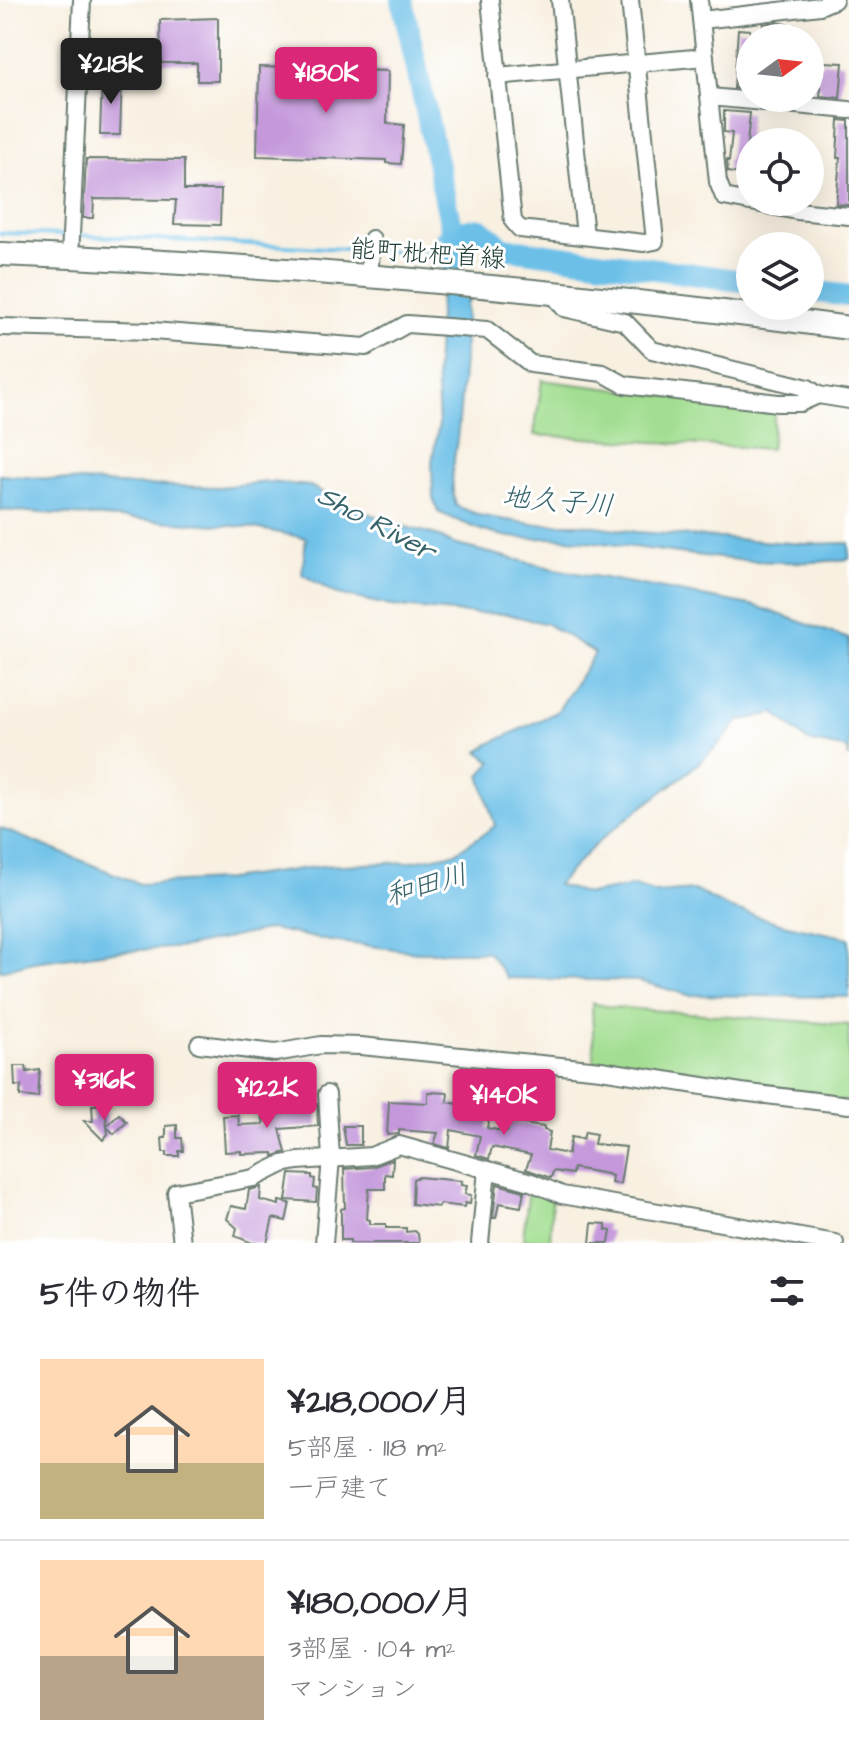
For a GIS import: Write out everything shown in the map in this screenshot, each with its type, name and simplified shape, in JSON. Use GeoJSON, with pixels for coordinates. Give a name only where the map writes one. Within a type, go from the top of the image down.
{"type":"FeatureCollection","features":[{"type":"Feature","properties":{"kind":"main road","name":"能町枇杷首線"},"geometry":{"type":"LineString","coordinates":[[0,254],[71,240],[139,259],[370,257],[408,279],[551,291],[849,328]]}},
{"type":"Feature","properties":{"kind":"street"},"geometry":{"type":"LineString","coordinates":[[71,240],[82,0]]}},
{"type":"Feature","properties":{"kind":"street"},"geometry":{"type":"LineString","coordinates":[[490,0],[513,221],[520,229],[644,243],[655,241],[630,0]]}},
{"type":"Feature","properties":{"kind":"street"},"geometry":{"type":"LineString","coordinates":[[560,0],[585,235]]}},
{"type":"Feature","properties":{"kind":"street"},"geometry":{"type":"LineString","coordinates":[[699,0],[718,182],[724,197],[736,199]]}},
{"type":"Feature","properties":{"kind":"street"},"geometry":{"type":"LineString","coordinates":[[702,20],[820,6],[834,0]]}},
{"type":"Feature","properties":{"kind":"street"},"geometry":{"type":"LineString","coordinates":[[497,76],[705,57]]}},
{"type":"Feature","properties":{"kind":"street"},"geometry":{"type":"LineString","coordinates":[[710,97],[849,110]]}},
{"type":"Feature","properties":{"kind":"street"},"geometry":{"type":"LineString","coordinates":[[824,214],[849,216]]}},
{"type":"Feature","properties":{"kind":"street"},"geometry":{"type":"LineString","coordinates":[[551,291],[564,308],[625,322],[652,350],[808,388],[818,395],[849,400]]}},
{"type":"Feature","properties":{"kind":"street"},"geometry":{"type":"LineString","coordinates":[[0,327],[152,331],[366,347],[407,324],[487,330],[531,364],[603,373],[625,385],[778,403],[800,403],[818,395]]}},
{"type":"Feature","properties":{"kind":"street"},"geometry":{"type":"LineString","coordinates":[[199,1044],[275,1053],[321,1045],[361,1046],[601,1070],[849,1105]]}},
{"type":"Feature","properties":{"kind":"street"},"geometry":{"type":"LineString","coordinates":[[324,1243],[331,1158],[327,1094]]}},
{"type":"Feature","properties":{"kind":"street"},"geometry":{"type":"LineString","coordinates":[[182,1243],[176,1192],[254,1178],[282,1164],[371,1156],[399,1145],[531,1182],[562,1195],[835,1243]]}},
{"type":"Feature","properties":{"kind":"street"},"geometry":{"type":"LineString","coordinates":[[480,1243],[487,1170]]}},
{"type":"Feature","properties":{"kind":"green space"},"geometry":{"type":"Polygon","coordinates":[[[542,380],[775,410],[771,449],[534,435],[542,380]]]}},
{"type":"Feature","properties":{"kind":"green space"},"geometry":{"type":"Polygon","coordinates":[[[592,1003],[610,1007],[849,1025],[849,1103],[703,1077],[594,1062],[592,1003]]]}},
{"type":"Feature","properties":{"kind":"green space"},"geometry":{"type":"Polygon","coordinates":[[[529,1187],[552,1199],[550,1243],[523,1239],[529,1187]]]}},
{"type":"Feature","properties":{"kind":"water"},"geometry":{"type":"Polygon","coordinates":[[[440,296],[470,300],[466,304],[453,469],[456,506],[482,516],[532,524],[582,524],[637,532],[804,544],[849,543],[849,559],[815,562],[744,560],[569,539],[509,537],[478,529],[438,512],[433,498],[432,461],[439,424],[436,371],[440,296]]]}},
{"type":"Feature","properties":{"kind":"water"},"geometry":{"type":"Polygon","coordinates":[[[0,475],[131,485],[218,487],[269,482],[310,486],[351,507],[436,535],[453,544],[555,569],[756,606],[849,639],[849,759],[848,749],[807,741],[775,713],[739,721],[698,764],[602,839],[557,885],[588,894],[634,886],[656,893],[694,890],[732,909],[849,938],[849,997],[688,995],[639,981],[507,978],[488,952],[418,952],[330,941],[271,929],[186,947],[109,952],[33,962],[0,971],[0,828],[140,884],[221,880],[322,866],[409,862],[455,853],[495,826],[480,775],[492,762],[479,752],[489,744],[557,712],[595,653],[547,624],[507,614],[391,606],[334,593],[302,574],[306,538],[249,527],[0,510],[0,475]]]}},
{"type":"Feature","properties":{"kind":"building"},"geometry":{"type":"Polygon","coordinates":[[[218,18],[218,81],[197,81],[197,63],[161,63],[160,20],[218,18]]]}},
{"type":"Feature","properties":{"kind":"building"},"geometry":{"type":"Polygon","coordinates":[[[824,62],[843,63],[840,98],[824,96],[824,62]]]}},
{"type":"Feature","properties":{"kind":"building"},"geometry":{"type":"Polygon","coordinates":[[[259,67],[388,71],[387,123],[404,125],[401,164],[386,163],[386,160],[257,156],[259,67]]]}},
{"type":"Feature","properties":{"kind":"building"},"geometry":{"type":"Polygon","coordinates":[[[102,78],[122,78],[120,135],[100,135],[102,78]]]}},
{"type":"Feature","properties":{"kind":"building"},"geometry":{"type":"Polygon","coordinates":[[[724,111],[750,113],[749,128],[736,128],[736,174],[728,172],[732,133],[724,132],[724,111]]]}},
{"type":"Feature","properties":{"kind":"building"},"geometry":{"type":"Polygon","coordinates":[[[839,120],[849,121],[849,205],[836,204],[839,120]]]}},
{"type":"Feature","properties":{"kind":"building"},"geometry":{"type":"Polygon","coordinates":[[[86,159],[184,160],[184,190],[221,190],[220,225],[174,224],[176,200],[94,199],[93,218],[83,218],[86,159]]]}},
{"type":"Feature","properties":{"kind":"building"},"geometry":{"type":"Polygon","coordinates":[[[14,1066],[26,1066],[27,1072],[40,1070],[38,1098],[20,1096],[21,1086],[15,1086],[14,1066]]]}},
{"type":"Feature","properties":{"kind":"building"},"geometry":{"type":"Polygon","coordinates":[[[428,1092],[448,1093],[447,1102],[481,1108],[482,1102],[492,1104],[487,1128],[507,1132],[509,1123],[544,1127],[550,1132],[547,1150],[568,1154],[571,1137],[583,1139],[585,1132],[596,1134],[594,1144],[626,1147],[620,1184],[611,1183],[612,1176],[607,1174],[573,1168],[572,1174],[553,1171],[551,1178],[526,1169],[531,1155],[492,1147],[489,1159],[476,1155],[480,1136],[451,1130],[449,1148],[434,1144],[438,1133],[399,1130],[399,1134],[387,1135],[389,1101],[428,1103],[428,1092]]]}},
{"type":"Feature","properties":{"kind":"building"},"geometry":{"type":"Polygon","coordinates":[[[105,1104],[107,1126],[119,1114],[127,1122],[114,1134],[107,1127],[108,1134],[103,1140],[84,1121],[93,1121],[92,1105],[105,1104]]]}},
{"type":"Feature","properties":{"kind":"building"},"geometry":{"type":"Polygon","coordinates":[[[317,1104],[318,1126],[280,1129],[286,1152],[274,1156],[273,1153],[225,1152],[223,1116],[238,1115],[239,1125],[264,1124],[261,1110],[317,1104]]]}},
{"type":"Feature","properties":{"kind":"building"},"geometry":{"type":"Polygon","coordinates":[[[177,1125],[177,1138],[182,1138],[183,1151],[179,1151],[179,1156],[167,1156],[167,1152],[163,1152],[162,1138],[166,1138],[166,1126],[177,1125]]]}},
{"type":"Feature","properties":{"kind":"building"},"geometry":{"type":"Polygon","coordinates":[[[343,1126],[361,1126],[361,1145],[346,1145],[343,1126]]]}},
{"type":"Feature","properties":{"kind":"building"},"geometry":{"type":"Polygon","coordinates":[[[393,1159],[392,1175],[385,1174],[385,1189],[369,1189],[367,1219],[370,1224],[386,1224],[386,1228],[415,1231],[419,1243],[350,1243],[350,1240],[341,1240],[341,1209],[345,1208],[344,1169],[372,1167],[393,1159]]]}},
{"type":"Feature","properties":{"kind":"building"},"geometry":{"type":"Polygon","coordinates":[[[290,1174],[312,1175],[314,1188],[317,1189],[316,1202],[286,1200],[290,1174]]]}},
{"type":"Feature","properties":{"kind":"building"},"geometry":{"type":"Polygon","coordinates":[[[413,1179],[462,1181],[461,1185],[467,1186],[465,1194],[471,1195],[470,1204],[465,1203],[464,1207],[440,1204],[439,1207],[412,1204],[413,1179]]]}},
{"type":"Feature","properties":{"kind":"building"},"geometry":{"type":"Polygon","coordinates":[[[497,1184],[524,1191],[521,1207],[499,1203],[496,1218],[493,1218],[497,1184]]]}},
{"type":"Feature","properties":{"kind":"building"},"geometry":{"type":"Polygon","coordinates":[[[261,1187],[260,1200],[279,1205],[279,1201],[290,1203],[286,1221],[273,1218],[267,1243],[252,1243],[235,1236],[237,1228],[227,1219],[231,1206],[246,1209],[249,1190],[261,1187]]]}},
{"type":"Feature","properties":{"kind":"building"},"geometry":{"type":"Polygon","coordinates":[[[592,1223],[606,1224],[606,1230],[611,1231],[609,1243],[590,1243],[592,1223]]]}},
{"type":"Feature","properties":{"kind":"waterway","name":"地久子川"},"geometry":{"type":"LineString","coordinates":[[402,0],[452,231],[453,301]]}},
{"type":"Feature","properties":{"kind":"waterway","name":"地久子川"},"geometry":{"type":"LineString","coordinates":[[452,231],[481,229],[503,248],[736,280]]}},
{"type":"Feature","properties":{"kind":"waterway"},"geometry":{"type":"LineString","coordinates":[[374,250],[429,254],[440,233],[452,231]]}},
{"type":"Feature","properties":{"kind":"waterway"},"geometry":{"type":"LineString","coordinates":[[0,233],[66,235]]}},
{"type":"Feature","properties":{"kind":"waterway"},"geometry":{"type":"LineString","coordinates":[[74,235],[365,250]]}},
{"type":"Feature","properties":{"kind":"waterway","name":"地久子川"},"geometry":{"type":"LineString","coordinates":[[824,293],[849,296]]}},
{"type":"Feature","properties":{"kind":"water label","name":"Sho River"},"geometry":{"type":"Point","coordinates":[377,522]}},
{"type":"Feature","properties":{"kind":"water label","name":"和田川"},"geometry":{"type":"Point","coordinates":[426,884]}}]}
